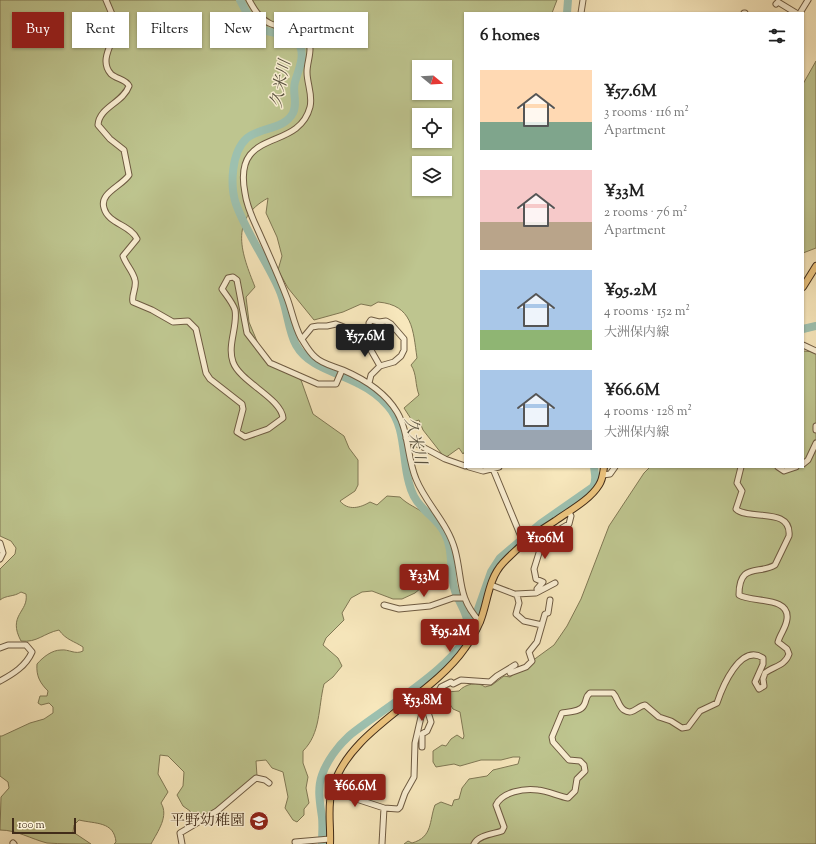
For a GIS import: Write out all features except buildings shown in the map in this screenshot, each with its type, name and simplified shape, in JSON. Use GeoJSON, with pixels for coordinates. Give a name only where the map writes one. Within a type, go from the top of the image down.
{"type":"FeatureCollection","features":[{"type":"Feature","properties":{"kind":"main road"},"geometry":{"type":"LineString","coordinates":[[804,285],[816,266]]}},
{"type":"Feature","properties":{"kind":"main road"},"geometry":{"type":"LineString","coordinates":[[329,841],[330,800],[340,769],[347,758],[393,714],[438,679],[458,658],[479,621],[498,569],[523,543],[569,512],[594,491],[599,485],[604,468]]}},
{"type":"Feature","properties":{"kind":"street"},"geometry":{"type":"LineString","coordinates":[[106,0],[117,26],[105,62],[106,68],[112,75],[127,83],[129,86],[122,98],[98,119],[98,125],[110,139],[124,150],[128,175],[124,182],[106,196],[103,201],[103,207],[111,219],[135,235],[137,239],[123,256],[125,265],[135,280],[132,298],[133,302],[152,310],[173,322],[188,321],[196,329],[206,373],[210,380],[242,404],[243,409],[236,432],[245,437],[268,428],[283,418],[283,414],[270,399],[247,380],[233,362],[232,352],[235,310],[222,289],[228,278],[234,277],[237,280],[247,333],[270,363],[318,384],[336,384],[342,371]]}},
{"type":"Feature","properties":{"kind":"street"},"geometry":{"type":"LineString","coordinates":[[249,0],[260,17],[268,23],[278,27],[299,30],[304,34],[310,49],[307,74],[311,99],[307,113],[294,131],[287,136],[266,142],[251,153],[247,158],[243,180],[248,208],[290,304],[302,339],[318,359],[369,383],[380,392],[397,411],[402,421],[416,480],[434,512],[446,526],[455,550],[464,598],[479,621]]}},
{"type":"Feature","properties":{"kind":"street"},"geometry":{"type":"LineString","coordinates":[[581,12],[583,0]]}},
{"type":"Feature","properties":{"kind":"street"},"geometry":{"type":"LineString","coordinates":[[801,12],[808,0]]}},
{"type":"Feature","properties":{"kind":"street"},"geometry":{"type":"LineString","coordinates":[[776,4],[778,2],[794,12]]}},
{"type":"Feature","properties":{"kind":"street"},"geometry":{"type":"LineString","coordinates":[[369,383],[371,375],[380,366],[394,362],[401,356],[404,350],[404,339],[401,338],[396,329],[386,321],[379,322],[371,320],[368,331],[368,345],[380,366]]}},
{"type":"Feature","properties":{"kind":"street"},"geometry":{"type":"LineString","coordinates":[[302,339],[312,327],[318,326],[336,324],[349,329],[368,331]]}},
{"type":"Feature","properties":{"kind":"street"},"geometry":{"type":"LineString","coordinates":[[804,346],[816,351]]}},
{"type":"Feature","properties":{"kind":"street"},"geometry":{"type":"LineString","coordinates":[[406,438],[445,459],[464,466]]}},
{"type":"Feature","properties":{"kind":"street"},"geometry":{"type":"LineString","coordinates":[[804,463],[808,460],[816,443]]}},
{"type":"Feature","properties":{"kind":"street"},"geometry":{"type":"LineString","coordinates":[[472,468],[483,471],[496,468]]}},
{"type":"Feature","properties":{"kind":"street"},"geometry":{"type":"LineString","coordinates":[[603,475],[610,474],[614,468]]}},
{"type":"Feature","properties":{"kind":"street"},"geometry":{"type":"LineString","coordinates":[[474,844],[476,840],[482,837],[502,831],[504,827],[496,805],[498,800],[507,794],[538,790],[568,798],[572,795],[578,779],[585,771],[584,765],[580,761],[569,760],[553,742],[552,738],[562,713],[581,709],[584,706],[587,695],[590,693],[613,693],[621,708],[627,712],[645,705],[659,717],[671,721],[678,727],[685,728],[700,711],[717,703],[729,674],[745,659],[757,655],[763,658],[763,664],[756,679],[756,686],[759,689],[764,686],[763,679],[765,673],[782,664],[788,658],[789,654],[787,649],[778,642],[786,624],[787,617],[785,610],[776,603],[739,595],[743,578],[748,572],[752,570],[771,568],[776,565],[790,531],[784,522],[773,516],[744,513],[736,509],[742,491],[737,483],[742,468]]}},
{"type":"Feature","properties":{"kind":"street"},"geometry":{"type":"LineString","coordinates":[[780,468],[784,471],[793,468]]}},
{"type":"Feature","properties":{"kind":"street"},"geometry":{"type":"LineString","coordinates":[[492,469],[523,543]]}},
{"type":"Feature","properties":{"kind":"street"},"geometry":{"type":"LineString","coordinates":[[537,534],[542,540],[547,541],[554,532],[569,524],[571,516],[569,512]]}},
{"type":"Feature","properties":{"kind":"street"},"geometry":{"type":"LineString","coordinates":[[538,592],[537,589],[543,582],[536,579],[534,569],[542,540]]}},
{"type":"Feature","properties":{"kind":"street"},"geometry":{"type":"LineString","coordinates":[[0,543],[3,553],[0,559]]}},
{"type":"Feature","properties":{"kind":"street"},"geometry":{"type":"LineString","coordinates":[[491,585],[516,594],[538,592],[556,583]]}},
{"type":"Feature","properties":{"kind":"street"},"geometry":{"type":"LineString","coordinates":[[516,594],[519,598],[516,614],[524,620],[542,626]]}},
{"type":"Feature","properties":{"kind":"street"},"geometry":{"type":"LineString","coordinates":[[384,605],[399,609],[430,606],[453,598],[464,598]]}},
{"type":"Feature","properties":{"kind":"street"},"geometry":{"type":"LineString","coordinates":[[510,673],[522,669],[532,661],[529,652],[538,642],[545,614],[548,613],[550,600]]}},
{"type":"Feature","properties":{"kind":"street"},"geometry":{"type":"LineString","coordinates":[[0,648],[8,645],[26,645],[32,652],[29,660],[21,668],[0,681]]}},
{"type":"Feature","properties":{"kind":"street"},"geometry":{"type":"LineString","coordinates":[[428,712],[434,708],[438,698],[437,694],[446,683],[451,682],[453,684],[461,680],[490,682],[515,665]]}},
{"type":"Feature","properties":{"kind":"street"},"geometry":{"type":"LineString","coordinates":[[422,747],[422,734],[427,731],[431,722],[427,706],[429,696],[426,688]]}},
{"type":"Feature","properties":{"kind":"street"},"geometry":{"type":"LineString","coordinates":[[332,791],[384,808],[398,809],[412,782],[415,767],[415,743],[424,704]]}},
{"type":"Feature","properties":{"kind":"street"},"geometry":{"type":"LineString","coordinates":[[182,844],[180,833],[217,811],[256,778],[265,780],[269,784]]}},
{"type":"Feature","properties":{"kind":"street"},"geometry":{"type":"LineString","coordinates":[[382,844],[384,808]]}},
{"type":"Feature","properties":{"kind":"street"},"geometry":{"type":"LineString","coordinates":[[295,842],[316,840],[329,841]]}},
{"type":"Feature","properties":{"kind":"green space"},"geometry":{"type":"Polygon","coordinates":[[[0,0],[557,0],[552,12],[464,12],[463,454],[459,448],[445,458],[423,430],[419,420],[413,422],[404,408],[419,395],[411,365],[417,358],[414,338],[409,321],[405,314],[390,304],[378,302],[371,306],[361,304],[343,312],[314,320],[288,288],[278,270],[282,256],[277,237],[266,213],[268,198],[255,207],[247,217],[243,227],[243,250],[255,287],[246,297],[249,322],[259,346],[272,362],[301,380],[313,414],[344,436],[349,448],[358,460],[358,485],[355,491],[340,501],[347,506],[354,508],[370,502],[377,505],[387,496],[400,497],[432,520],[444,538],[449,550],[450,574],[435,580],[432,584],[421,588],[415,593],[402,599],[393,599],[372,591],[362,592],[351,598],[342,613],[344,620],[326,638],[323,645],[338,658],[342,666],[333,677],[324,684],[316,728],[309,744],[303,751],[303,763],[308,777],[306,788],[309,803],[304,809],[304,815],[297,822],[293,820],[285,808],[288,797],[283,772],[272,768],[266,760],[256,761],[257,776],[231,799],[203,816],[199,812],[192,817],[190,811],[183,806],[177,795],[183,786],[184,772],[168,756],[160,755],[158,774],[168,792],[161,803],[164,813],[162,824],[151,844],[114,844],[116,842],[114,835],[112,830],[108,827],[97,823],[79,820],[74,825],[73,832],[91,844],[47,843],[18,833],[0,830],[1,797],[9,788],[8,782],[0,776],[0,736],[30,723],[44,719],[53,713],[53,707],[49,703],[41,705],[38,703],[40,696],[47,696],[48,691],[39,679],[37,664],[45,656],[54,651],[83,651],[83,647],[67,638],[59,630],[32,641],[21,641],[16,625],[19,614],[25,605],[26,594],[21,592],[0,600],[0,569],[15,554],[16,548],[11,541],[0,536],[0,0]]]}},
{"type":"Feature","properties":{"kind":"green space"},"geometry":{"type":"Polygon","coordinates":[[[816,61],[816,248],[804,253],[804,82],[816,61]]]}},
{"type":"Feature","properties":{"kind":"green space"},"geometry":{"type":"Polygon","coordinates":[[[804,351],[816,352],[816,844],[404,844],[408,841],[412,843],[424,837],[429,828],[435,805],[441,802],[452,806],[454,800],[459,799],[462,788],[469,779],[487,776],[493,770],[518,764],[520,757],[501,760],[481,760],[460,766],[454,764],[436,767],[433,762],[433,751],[442,745],[446,746],[451,739],[457,735],[463,739],[464,736],[460,712],[453,709],[444,695],[447,692],[459,691],[468,685],[479,684],[485,687],[492,685],[504,676],[510,677],[554,645],[567,626],[581,599],[609,526],[644,473],[649,468],[804,468],[804,351]]]}},
{"type":"Feature","properties":{"kind":"waterway","name":"久米川"},"geometry":{"type":"LineString","coordinates":[[240,0],[249,17],[258,27],[267,31],[288,36],[293,39],[300,46],[302,55],[294,86],[295,105],[293,113],[284,123],[252,134],[242,144],[238,152],[233,170],[233,188],[234,197],[240,215],[279,289],[293,339],[302,353],[308,359],[324,369],[351,380],[371,391],[385,403],[394,414],[401,433],[407,474],[411,489],[419,504],[443,529],[450,548],[453,584],[468,621],[464,640],[453,654],[418,686],[349,736],[330,759],[320,780],[319,796],[322,820],[322,844]]}},
{"type":"Feature","properties":{"kind":"waterway"},"geometry":{"type":"LineString","coordinates":[[567,12],[568,0]]}},
{"type":"Feature","properties":{"kind":"waterway"},"geometry":{"type":"LineString","coordinates":[[804,329],[816,326]]}},
{"type":"Feature","properties":{"kind":"waterway"},"geometry":{"type":"LineString","coordinates":[[468,625],[477,612],[491,572],[500,558],[540,524],[593,487],[595,480],[594,468]]}},
{"type":"Feature","properties":{"kind":"place","name":"平野幼稚園"},"geometry":{"type":"Point","coordinates":[259,821]}}]}
